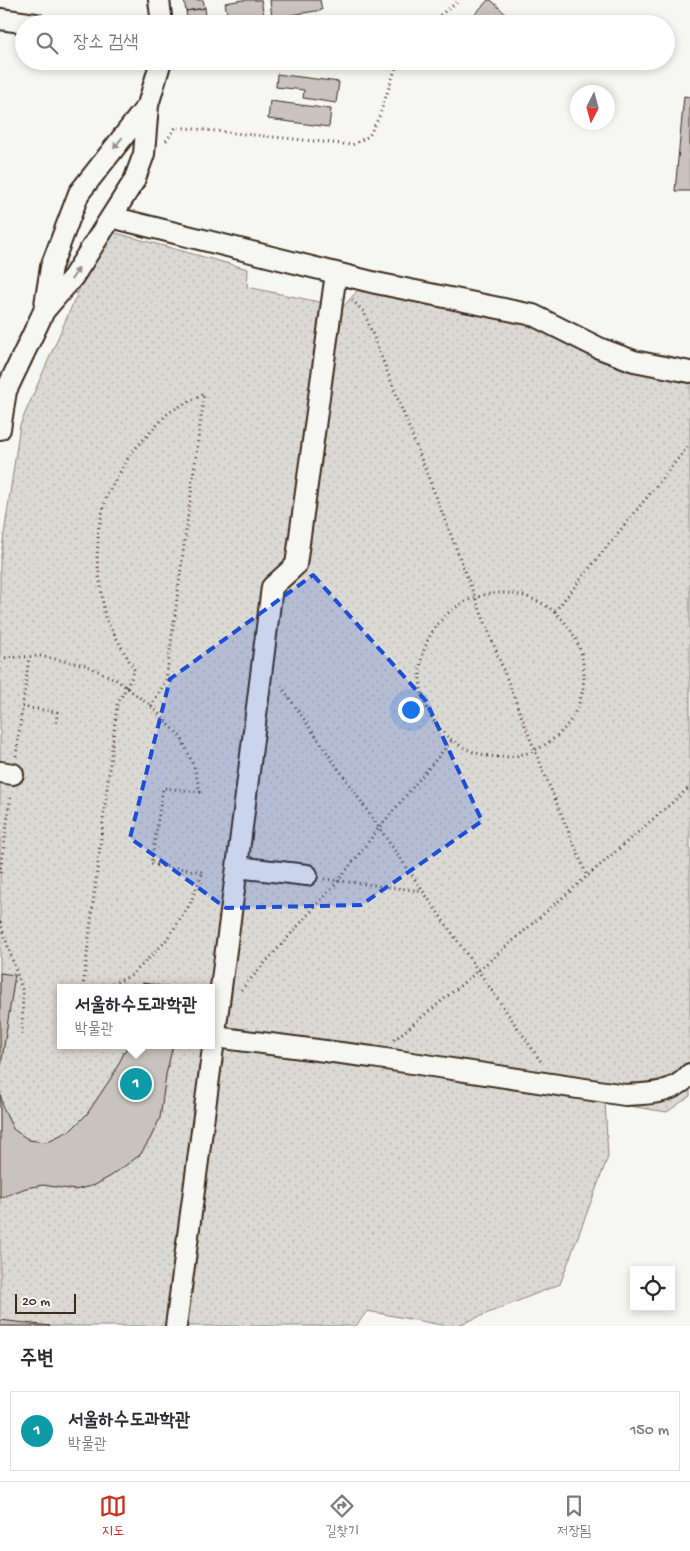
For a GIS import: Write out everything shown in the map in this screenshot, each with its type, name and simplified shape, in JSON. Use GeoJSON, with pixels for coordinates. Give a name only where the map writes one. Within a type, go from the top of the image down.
{"type":"FeatureCollection","features":[{"type":"Feature","properties":{"kind":"lane"},"geometry":{"type":"LineString","coordinates":[[159,0],[161,15]]}},
{"type":"Feature","properties":{"kind":"lane"},"geometry":{"type":"LineString","coordinates":[[0,19],[15,21]]}},
{"type":"Feature","properties":{"kind":"lane"},"geometry":{"type":"LineString","coordinates":[[0,429],[6,392],[44,311],[73,277],[134,181],[144,154],[148,105],[158,70]]}},
{"type":"Feature","properties":{"kind":"lane"},"geometry":{"type":"LineString","coordinates":[[44,311],[51,267],[79,193],[148,105]]}},
{"type":"Feature","properties":{"kind":"lane"},"geometry":{"type":"LineString","coordinates":[[111,217],[336,273],[533,315],[600,348],[634,361],[690,372]]}},
{"type":"Feature","properties":{"kind":"lane"},"geometry":{"type":"LineString","coordinates":[[336,273],[296,565],[272,588],[215,1037],[372,1057],[625,1096],[657,1093],[683,1083],[690,1074]]}},
{"type":"Feature","properties":{"kind":"lane"},"geometry":{"type":"LineString","coordinates":[[237,867],[307,876]]}},
{"type":"Feature","properties":{"kind":"lane"},"geometry":{"type":"LineString","coordinates":[[176,1326],[213,1049]]}},
{"type":"Feature","properties":{"kind":"path"},"geometry":{"type":"LineString","coordinates":[[440,15],[460,0]]}},
{"type":"Feature","properties":{"kind":"path"},"geometry":{"type":"LineString","coordinates":[[164,143],[176,127],[352,145],[369,136],[379,118],[395,70]]}},
{"type":"Feature","properties":{"kind":"path"},"geometry":{"type":"LineString","coordinates":[[336,273],[349,297],[364,312],[475,597],[587,876]]}},
{"type":"Feature","properties":{"kind":"path"},"geometry":{"type":"LineString","coordinates":[[83,984],[117,705],[135,671],[105,618],[98,558],[99,526],[107,495],[131,453],[169,412],[204,394],[166,681],[151,706]]}},
{"type":"Feature","properties":{"kind":"path"},"geometry":{"type":"LineString","coordinates":[[555,611],[690,444]]}},
{"type":"Feature","properties":{"kind":"path"},"geometry":{"type":"LineString","coordinates":[[503,592],[531,597],[555,611],[573,632],[584,659],[584,686],[576,714],[559,736],[536,751],[510,758],[483,756],[458,746],[438,728],[424,705],[419,679],[422,653],[433,628],[451,609],[475,597],[503,592]]}},
{"type":"Feature","properties":{"kind":"path"},"geometry":{"type":"LineString","coordinates":[[0,658],[40,656],[85,665],[115,679],[151,706],[181,737],[195,769],[200,792],[163,788],[151,864],[202,872],[189,906],[165,942],[132,975],[112,984]]}},
{"type":"Feature","properties":{"kind":"path"},"geometry":{"type":"LineString","coordinates":[[263,660],[556,1084]]}},
{"type":"Feature","properties":{"kind":"path"},"geometry":{"type":"LineString","coordinates":[[22,707],[57,712],[56,726]]}},
{"type":"Feature","properties":{"kind":"path"},"geometry":{"type":"LineString","coordinates":[[217,1017],[338,881],[452,740]]}},
{"type":"Feature","properties":{"kind":"path"},"geometry":{"type":"LineString","coordinates":[[372,1057],[478,971],[690,787]]}},
{"type":"Feature","properties":{"kind":"path"},"geometry":{"type":"LineString","coordinates":[[307,876],[422,891]]}},
{"type":"Feature","properties":{"kind":"path"},"geometry":{"type":"LineString","coordinates":[[0,922],[23,992],[22,1035]]}},
{"type":"Feature","properties":{"kind":"highlighted area"},"geometry":{"type":"Polygon","coordinates":[[[313,575],[426,701],[482,821],[361,905],[226,908],[130,838],[170,679],[313,575]]]}},
{"type":"Feature","properties":{"kind":"shaded area"},"geometry":{"type":"Polygon","coordinates":[[[105,230],[248,269],[247,287],[343,307],[358,290],[526,324],[624,371],[690,371],[690,1096],[667,1112],[605,1102],[608,1157],[560,1284],[456,1326],[367,1311],[356,1326],[0,1326],[0,562],[20,425],[105,230]]]}},
{"type":"Feature","properties":{"kind":"building"},"geometry":{"type":"Polygon","coordinates":[[[184,0],[203,0],[205,8],[186,11],[184,0]]]}},
{"type":"Feature","properties":{"kind":"building"},"geometry":{"type":"Polygon","coordinates":[[[261,0],[264,15],[227,15],[225,3],[261,0]]]}},
{"type":"Feature","properties":{"kind":"building"},"geometry":{"type":"Polygon","coordinates":[[[270,0],[320,0],[322,10],[291,15],[272,15],[270,0]]]}},
{"type":"Feature","properties":{"kind":"building"},"geometry":{"type":"Polygon","coordinates":[[[488,0],[491,0],[507,15],[474,15],[488,0]]]}},
{"type":"Feature","properties":{"kind":"building"},"geometry":{"type":"Polygon","coordinates":[[[205,8],[206,15],[187,15],[186,11],[205,8]]]}},
{"type":"Feature","properties":{"kind":"building"},"geometry":{"type":"Polygon","coordinates":[[[277,74],[339,82],[336,103],[303,98],[304,90],[276,87],[277,74]]]}},
{"type":"Feature","properties":{"kind":"building"},"geometry":{"type":"Polygon","coordinates":[[[684,96],[690,97],[690,191],[675,191],[684,96]]]}},
{"type":"Feature","properties":{"kind":"building"},"geometry":{"type":"Polygon","coordinates":[[[270,101],[331,109],[329,127],[268,119],[270,101]]]}},
{"type":"Feature","properties":{"kind":"building"},"geometry":{"type":"Polygon","coordinates":[[[0,973],[15,975],[0,1072],[0,973]]]}},
{"type":"Feature","properties":{"kind":"building"},"geometry":{"type":"Polygon","coordinates":[[[126,1049],[172,1049],[160,1118],[140,1155],[95,1185],[75,1190],[43,1185],[26,1188],[0,1198],[0,1092],[3,1108],[13,1129],[29,1140],[46,1142],[71,1130],[87,1114],[113,1075],[126,1049]]]}},
{"type":"Feature","properties":{"kind":"building"},"geometry":{"type":"Polygon","coordinates":[[[0,1320],[50,1326],[0,1326],[0,1320]]]}},
{"type":"Feature","properties":{"kind":"place","name":"서울하수도과학관"},"geometry":{"type":"Point","coordinates":[136,1084]}}]}
